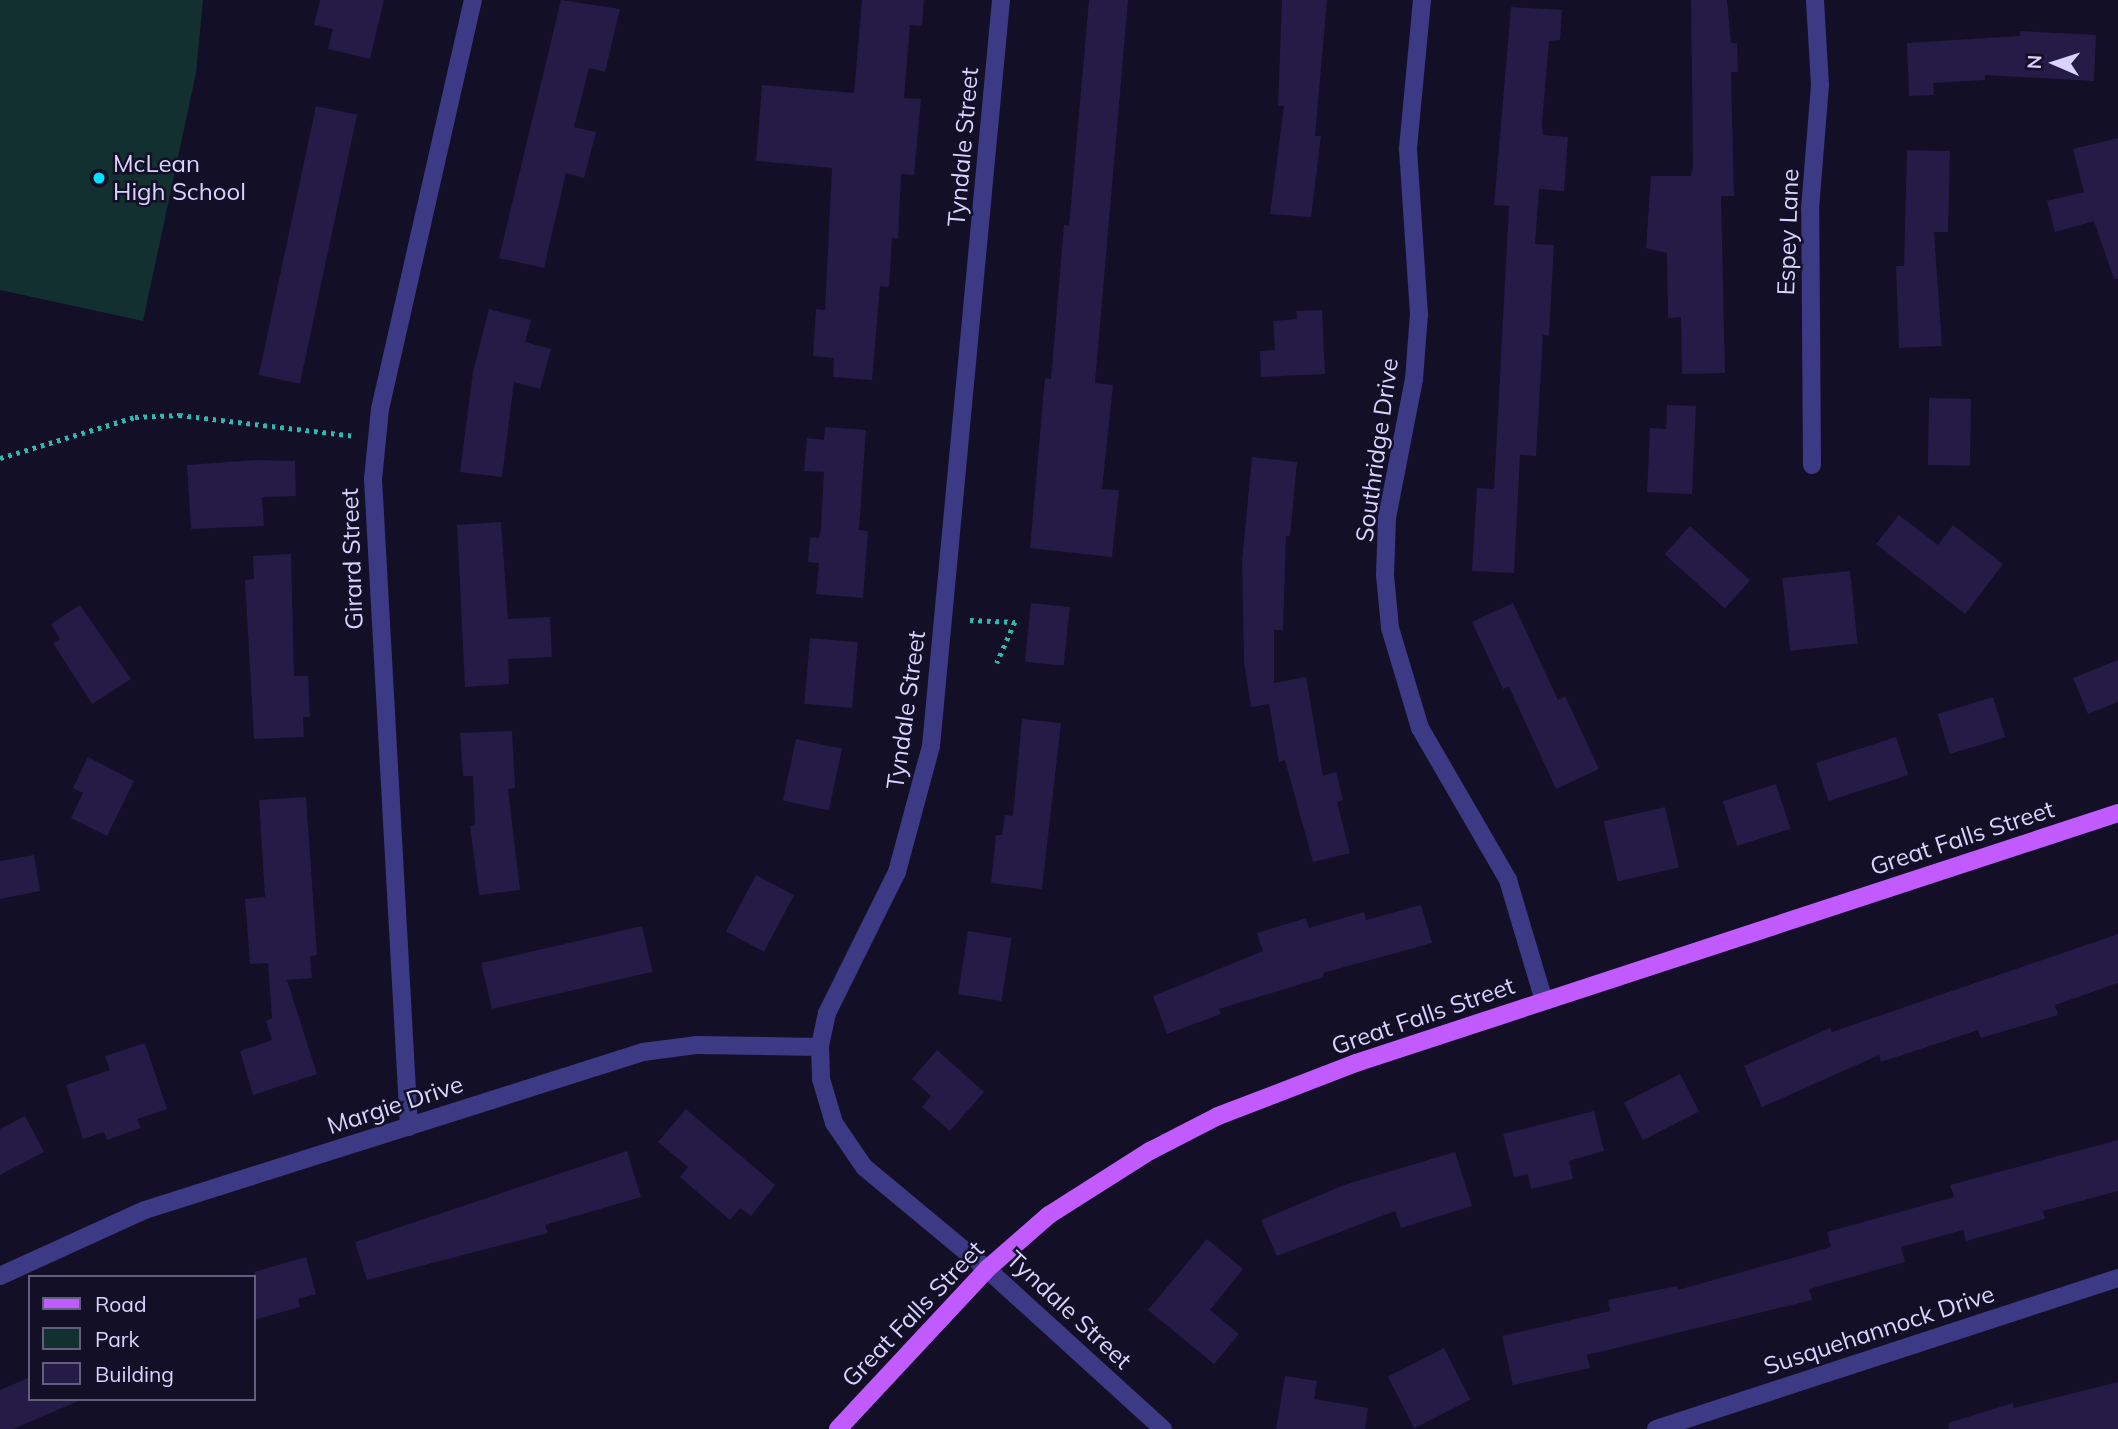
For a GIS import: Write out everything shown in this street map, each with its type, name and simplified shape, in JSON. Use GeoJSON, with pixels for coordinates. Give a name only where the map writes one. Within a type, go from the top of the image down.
{"type":"FeatureCollection","features":[{"type":"Feature","properties":{"kind":"main road","name":"Great Falls Street"},"geometry":{"type":"LineString","coordinates":[[838,1429],[987,1269],[1049,1215],[1100,1181],[1218,1116],[1356,1063],[2118,813]]}},
{"type":"Feature","properties":{"kind":"street","name":"Girard Street"},"geometry":{"type":"LineString","coordinates":[[409,1127],[373,518],[377,438],[380,409],[473,0]]}},
{"type":"Feature","properties":{"kind":"street","name":"Tyndale Street"},"geometry":{"type":"LineString","coordinates":[[1001,0],[931,746],[897,872],[827,1013],[820,1047],[821,1079],[843,1141],[864,1167],[987,1269],[1163,1429]]}},
{"type":"Feature","properties":{"kind":"street","name":"Southridge Drive"},"geometry":{"type":"LineString","coordinates":[[1422,0],[1408,159],[1419,314],[1414,379],[1387,519],[1385,575],[1390,628],[1420,728],[1508,880],[1544,1001]]}},
{"type":"Feature","properties":{"kind":"street","name":"Espey Lane"},"geometry":{"type":"LineString","coordinates":[[1812,465],[1810,209],[1820,85],[1815,0]]}},
{"type":"Feature","properties":{"kind":"street","name":"Margie Drive"},"geometry":{"type":"LineString","coordinates":[[0,1276],[145,1210],[643,1052],[696,1045],[820,1047]]}},
{"type":"Feature","properties":{"kind":"street","name":"Susquehannock Drive"},"geometry":{"type":"LineString","coordinates":[[1656,1429],[2118,1278]]}},
{"type":"Feature","properties":{"kind":"path"},"geometry":{"type":"LineString","coordinates":[[0,458],[135,417],[179,415],[377,438]]}},
{"type":"Feature","properties":{"kind":"path"},"geometry":{"type":"LineString","coordinates":[[970,620],[1015,622],[997,663]]}},
{"type":"Feature","properties":{"kind":"green space","name":"McLean High School"},"geometry":{"type":"Polygon","coordinates":[[[0,0],[203,0],[196,73],[143,321],[0,290],[0,0]]]}},
{"type":"Feature","properties":{"kind":"building"},"geometry":{"type":"Polygon","coordinates":[[[320,0],[384,0],[370,59],[328,49],[333,29],[314,25],[320,0]]]}},
{"type":"Feature","properties":{"kind":"building"},"geometry":{"type":"Polygon","coordinates":[[[561,0],[620,9],[605,72],[589,68],[574,127],[596,132],[584,178],[566,173],[544,268],[499,258],[561,0]]]}},
{"type":"Feature","properties":{"kind":"building"},"geometry":{"type":"Polygon","coordinates":[[[862,0],[924,0],[922,26],[910,25],[904,98],[921,99],[914,175],[901,174],[898,239],[892,238],[889,287],[880,286],[872,380],[833,377],[834,358],[813,356],[816,309],[825,310],[832,168],[756,161],[762,85],[854,93],[862,0]]]}},
{"type":"Feature","properties":{"kind":"building"},"geometry":{"type":"Polygon","coordinates":[[[1089,0],[1128,0],[1095,383],[1113,385],[1102,489],[1119,490],[1112,557],[1030,548],[1045,378],[1051,379],[1064,225],[1069,226],[1089,0]]]}},
{"type":"Feature","properties":{"kind":"building"},"geometry":{"type":"Polygon","coordinates":[[[1282,0],[1327,0],[1315,136],[1321,136],[1311,217],[1270,214],[1284,106],[1278,106],[1282,0]]]}},
{"type":"Feature","properties":{"kind":"building"},"geometry":{"type":"Polygon","coordinates":[[[1691,0],[1727,0],[1731,43],[1737,43],[1738,72],[1731,72],[1734,196],[1721,196],[1725,373],[1682,374],[1681,317],[1668,318],[1667,253],[1646,248],[1651,176],[1691,176],[1693,166],[1691,0]]]}},
{"type":"Feature","properties":{"kind":"building"},"geometry":{"type":"Polygon","coordinates":[[[1511,7],[1562,10],[1560,40],[1549,41],[1542,123],[1543,135],[1568,137],[1564,191],[1539,189],[1535,244],[1554,245],[1549,336],[1543,335],[1536,456],[1520,455],[1514,573],[1472,571],[1477,488],[1494,489],[1509,206],[1494,205],[1511,7]]]}},
{"type":"Feature","properties":{"kind":"building"},"geometry":{"type":"Polygon","coordinates":[[[2020,31],[2096,35],[2094,81],[1985,75],[1985,80],[1933,83],[1934,95],[1909,96],[1907,43],[2020,36],[2020,31]]]}},
{"type":"Feature","properties":{"kind":"building"},"geometry":{"type":"Polygon","coordinates":[[[316,106],[357,115],[300,384],[259,375],[316,106]]]}},
{"type":"Feature","properties":{"kind":"building"},"geometry":{"type":"Polygon","coordinates":[[[2118,138],[2118,279],[2114,279],[2094,221],[2055,232],[2047,201],[2084,192],[2073,149],[2118,138]]]}},
{"type":"Feature","properties":{"kind":"building"},"geometry":{"type":"Polygon","coordinates":[[[1907,150],[1950,151],[1948,232],[1934,232],[1942,346],[1899,348],[1896,266],[1904,266],[1907,150]]]}},
{"type":"Feature","properties":{"kind":"building"},"geometry":{"type":"Polygon","coordinates":[[[489,309],[531,320],[525,342],[551,349],[540,389],[514,382],[502,477],[460,472],[473,372],[489,309]]]}},
{"type":"Feature","properties":{"kind":"building"},"geometry":{"type":"Polygon","coordinates":[[[1322,310],[1325,374],[1261,377],[1260,351],[1275,350],[1273,321],[1297,319],[1296,311],[1322,310]]]}},
{"type":"Feature","properties":{"kind":"building"},"geometry":{"type":"Polygon","coordinates":[[[1929,398],[1971,399],[1970,466],[1928,465],[1929,398]]]}},
{"type":"Feature","properties":{"kind":"building"},"geometry":{"type":"Polygon","coordinates":[[[1667,405],[1696,406],[1692,494],[1647,492],[1650,428],[1666,429],[1667,405]]]}},
{"type":"Feature","properties":{"kind":"building"},"geometry":{"type":"Polygon","coordinates":[[[825,427],[866,430],[859,530],[868,531],[863,598],[816,594],[819,563],[808,562],[810,537],[819,538],[821,527],[824,472],[804,471],[807,438],[824,440],[825,427]]]}},
{"type":"Feature","properties":{"kind":"building"},"geometry":{"type":"Polygon","coordinates":[[[1252,457],[1297,462],[1290,536],[1286,536],[1283,630],[1274,630],[1274,683],[1306,677],[1323,776],[1336,772],[1343,800],[1337,802],[1350,853],[1313,862],[1285,760],[1279,762],[1269,704],[1251,707],[1244,662],[1242,562],[1252,457]]]}},
{"type":"Feature","properties":{"kind":"building"},"geometry":{"type":"Polygon","coordinates":[[[257,460],[295,461],[296,496],[262,497],[264,526],[191,529],[187,465],[257,460]]]}},
{"type":"Feature","properties":{"kind":"building"},"geometry":{"type":"Polygon","coordinates":[[[1899,515],[1938,545],[1953,525],[2003,564],[1965,614],[1876,544],[1899,515]]]}},
{"type":"Feature","properties":{"kind":"building"},"geometry":{"type":"Polygon","coordinates":[[[501,522],[508,619],[550,617],[552,657],[508,659],[509,684],[465,687],[457,525],[501,522]]]}},
{"type":"Feature","properties":{"kind":"building"},"geometry":{"type":"Polygon","coordinates":[[[1690,526],[1750,580],[1725,608],[1665,554],[1690,526]]]}},
{"type":"Feature","properties":{"kind":"building"},"geometry":{"type":"Polygon","coordinates":[[[291,554],[294,676],[308,676],[310,717],[303,717],[304,737],[254,739],[245,580],[254,579],[253,556],[291,554]]]}},
{"type":"Feature","properties":{"kind":"building"},"geometry":{"type":"Polygon","coordinates":[[[1850,571],[1858,644],[1790,651],[1782,578],[1850,571]]]}},
{"type":"Feature","properties":{"kind":"building"},"geometry":{"type":"Polygon","coordinates":[[[1031,603],[1070,607],[1064,666],[1025,662],[1031,603]]]}},
{"type":"Feature","properties":{"kind":"building"},"geometry":{"type":"Polygon","coordinates":[[[1513,603],[1558,700],[1565,696],[1599,769],[1556,789],[1509,687],[1503,689],[1472,622],[1513,603]]]}},
{"type":"Feature","properties":{"kind":"building"},"geometry":{"type":"Polygon","coordinates":[[[80,605],[131,679],[92,704],[53,643],[60,639],[51,624],[80,605]]]}},
{"type":"Feature","properties":{"kind":"building"},"geometry":{"type":"Polygon","coordinates":[[[810,638],[858,642],[852,708],[804,704],[810,638]]]}},
{"type":"Feature","properties":{"kind":"building"},"geometry":{"type":"Polygon","coordinates":[[[2118,660],[2118,702],[2088,714],[2073,678],[2118,660]]]}},
{"type":"Feature","properties":{"kind":"building"},"geometry":{"type":"Polygon","coordinates":[[[1993,697],[2005,737],[1950,754],[1938,714],[1993,697]]]}},
{"type":"Feature","properties":{"kind":"building"},"geometry":{"type":"Polygon","coordinates":[[[1022,719],[1061,723],[1042,889],[991,883],[996,835],[1002,835],[1005,815],[1013,816],[1022,719]]]}},
{"type":"Feature","properties":{"kind":"building"},"geometry":{"type":"Polygon","coordinates":[[[512,731],[515,788],[508,789],[520,890],[479,895],[470,826],[475,825],[473,776],[463,776],[460,733],[512,731]]]}},
{"type":"Feature","properties":{"kind":"building"},"geometry":{"type":"Polygon","coordinates":[[[1896,737],[1908,775],[1828,801],[1816,763],[1896,737]]]}},
{"type":"Feature","properties":{"kind":"building"},"geometry":{"type":"Polygon","coordinates":[[[796,739],[842,749],[829,810],[783,801],[796,739]]]}},
{"type":"Feature","properties":{"kind":"building"},"geometry":{"type":"Polygon","coordinates":[[[88,757],[134,781],[107,836],[71,818],[83,793],[73,788],[88,757]]]}},
{"type":"Feature","properties":{"kind":"building"},"geometry":{"type":"Polygon","coordinates":[[[1776,784],[1791,829],[1737,846],[1723,801],[1776,784]]]}},
{"type":"Feature","properties":{"kind":"building"},"geometry":{"type":"Polygon","coordinates":[[[306,797],[317,955],[310,956],[312,978],[287,980],[317,1074],[253,1095],[240,1051],[272,1040],[266,1021],[272,1018],[268,963],[250,964],[245,899],[265,897],[259,800],[306,797]]]}},
{"type":"Feature","properties":{"kind":"building"},"geometry":{"type":"Polygon","coordinates":[[[1665,807],[1679,867],[1618,882],[1604,821],[1665,807]]]}},
{"type":"Feature","properties":{"kind":"building"},"geometry":{"type":"Polygon","coordinates":[[[34,855],[40,891],[0,899],[0,861],[34,855]]]}},
{"type":"Feature","properties":{"kind":"building"},"geometry":{"type":"Polygon","coordinates":[[[756,875],[794,895],[764,952],[726,932],[756,875]]]}},
{"type":"Feature","properties":{"kind":"building"},"geometry":{"type":"Polygon","coordinates":[[[1421,905],[1432,943],[1323,973],[1324,977],[1219,1009],[1221,1014],[1167,1034],[1153,996],[1263,951],[1257,933],[1306,918],[1309,928],[1364,912],[1366,920],[1421,905]]]}},
{"type":"Feature","properties":{"kind":"building"},"geometry":{"type":"Polygon","coordinates":[[[642,926],[653,972],[492,1009],[481,963],[642,926]]]}},
{"type":"Feature","properties":{"kind":"building"},"geometry":{"type":"Polygon","coordinates":[[[968,931],[1011,938],[1001,1001],[958,994],[968,931]]]}},
{"type":"Feature","properties":{"kind":"building"},"geometry":{"type":"Polygon","coordinates":[[[2118,934],[2118,983],[2055,1005],[2058,1015],[1981,1038],[1978,1030],[1881,1062],[1879,1055],[1762,1107],[1744,1066],[1830,1028],[1832,1032],[2118,934]]]}},
{"type":"Feature","properties":{"kind":"building"},"geometry":{"type":"Polygon","coordinates":[[[145,1043],[167,1109],[137,1119],[141,1128],[107,1140],[104,1132],[83,1139],[66,1085],[110,1070],[105,1056],[145,1043]]]}},
{"type":"Feature","properties":{"kind":"building"},"geometry":{"type":"Polygon","coordinates":[[[937,1050],[984,1092],[950,1131],[922,1107],[931,1096],[912,1079],[937,1050]]]}},
{"type":"Feature","properties":{"kind":"building"},"geometry":{"type":"Polygon","coordinates":[[[1680,1074],[1699,1111],[1643,1140],[1624,1103],[1680,1074]]]}},
{"type":"Feature","properties":{"kind":"building"},"geometry":{"type":"Polygon","coordinates":[[[686,1109],[775,1185],[751,1216],[740,1208],[730,1220],[680,1177],[688,1167],[658,1142],[686,1109]]]}},
{"type":"Feature","properties":{"kind":"building"},"geometry":{"type":"Polygon","coordinates":[[[1594,1111],[1604,1151],[1569,1161],[1573,1179],[1531,1189],[1528,1174],[1514,1177],[1503,1134],[1594,1111]]]}},
{"type":"Feature","properties":{"kind":"building"},"geometry":{"type":"Polygon","coordinates":[[[25,1116],[44,1152],[0,1175],[0,1129],[25,1116]]]}},
{"type":"Feature","properties":{"kind":"building"},"geometry":{"type":"Polygon","coordinates":[[[2118,1140],[2118,1191],[2043,1211],[2045,1219],[1966,1241],[1963,1230],[1901,1247],[1905,1262],[1809,1289],[1812,1300],[1587,1355],[1590,1368],[1513,1385],[1502,1336],[1610,1311],[1608,1300],[1677,1286],[1678,1290],[1831,1247],[1827,1232],[1954,1197],[1950,1185],[2118,1140]]]}},
{"type":"Feature","properties":{"kind":"building"},"geometry":{"type":"Polygon","coordinates":[[[627,1151],[641,1197],[545,1225],[548,1233],[367,1280],[355,1242],[627,1151]]]}},
{"type":"Feature","properties":{"kind":"building"},"geometry":{"type":"Polygon","coordinates":[[[1455,1152],[1472,1206],[1401,1228],[1395,1211],[1277,1256],[1261,1220],[1344,1185],[1455,1152]]]}},
{"type":"Feature","properties":{"kind":"building"},"geometry":{"type":"Polygon","coordinates":[[[1207,1239],[1243,1269],[1210,1310],[1239,1334],[1214,1364],[1148,1310],[1207,1239]]]}},
{"type":"Feature","properties":{"kind":"building"},"geometry":{"type":"Polygon","coordinates":[[[306,1257],[316,1294],[298,1299],[300,1307],[256,1319],[254,1272],[306,1257]]]}},
{"type":"Feature","properties":{"kind":"building"},"geometry":{"type":"Polygon","coordinates":[[[1444,1348],[1470,1400],[1414,1428],[1388,1377],[1444,1348]]]}},
{"type":"Feature","properties":{"kind":"building"},"geometry":{"type":"Polygon","coordinates":[[[1285,1376],[1317,1381],[1314,1399],[1368,1408],[1365,1429],[1276,1429],[1285,1376]]]}},
{"type":"Feature","properties":{"kind":"building"},"geometry":{"type":"Polygon","coordinates":[[[28,1378],[28,1401],[78,1401],[13,1429],[0,1429],[0,1390],[28,1378]]]}},
{"type":"Feature","properties":{"kind":"building"},"geometry":{"type":"Polygon","coordinates":[[[2118,1382],[2118,1429],[1949,1429],[1948,1423],[2013,1403],[2014,1408],[2118,1382]]]}},
{"type":"Feature","properties":{"kind":"place","name":"McLean High School"},"geometry":{"type":"Point","coordinates":[99,178]}}]}
